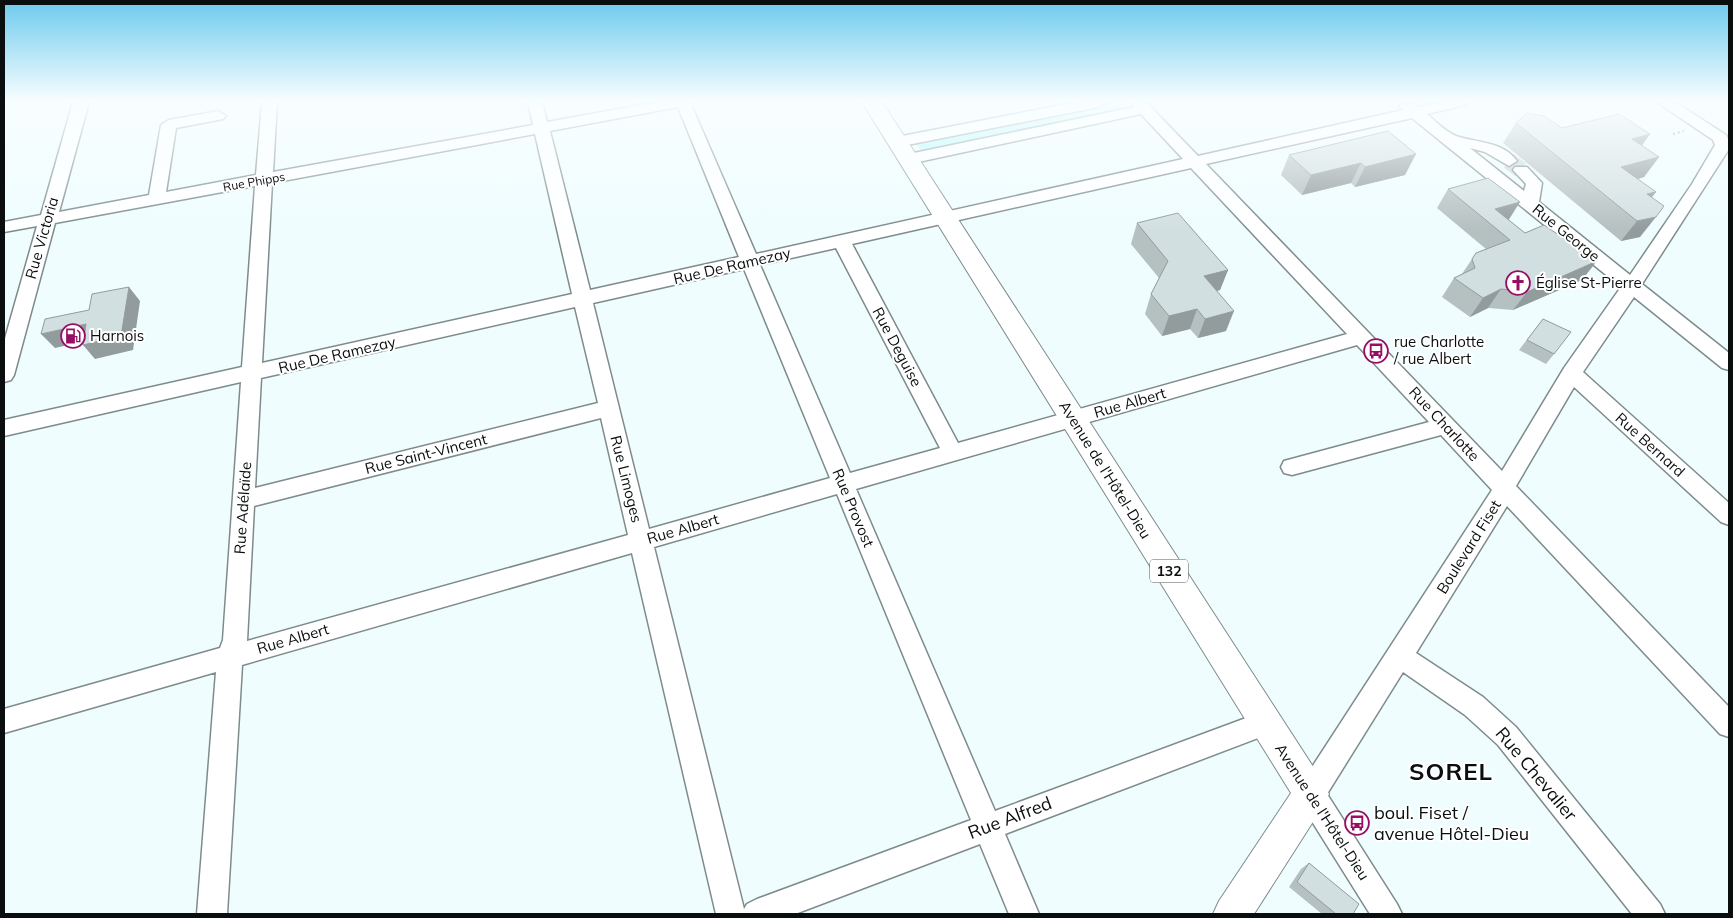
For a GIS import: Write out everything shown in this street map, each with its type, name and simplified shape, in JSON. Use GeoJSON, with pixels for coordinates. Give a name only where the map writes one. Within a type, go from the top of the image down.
{"type":"FeatureCollection","features":[{"type":"Feature","properties":{"kind":"main road","name":"Avenue de l'Hôtel-Dieu"},"geometry":{"type":"LineString","coordinates":[[899,145],[1311,794]]}},
{"type":"Feature","properties":{"kind":"main road","name":"Boulevard Fiset"},"geometry":{"type":"LineString","coordinates":[[1232,914],[1311,794]]}},
{"type":"Feature","properties":{"kind":"street","name":"Rue Victoria"},"geometry":{"type":"LineString","coordinates":[[4,375],[69,145]]}},
{"type":"Feature","properties":{"kind":"street"},"geometry":{"type":"LineString","coordinates":[[156,200],[165,145]]}},
{"type":"Feature","properties":{"kind":"street","name":"Rue Adélaïde"},"geometry":{"type":"LineString","coordinates":[[212,914],[230,657],[235,640],[266,145]]}},
{"type":"Feature","properties":{"kind":"street","name":"Rue Phipps"},"geometry":{"type":"LineString","coordinates":[[4,228],[455,145]]}},
{"type":"Feature","properties":{"kind":"street","name":"Rue Limoges"},"geometry":{"type":"LineString","coordinates":[[545,145],[731,914]]}},
{"type":"Feature","properties":{"kind":"street","name":"Rue Provost"},"geometry":{"type":"LineString","coordinates":[[700,145],[1024,914]]}},
{"type":"Feature","properties":{"kind":"street"},"geometry":{"type":"LineString","coordinates":[[908,159],[971,145]]}},
{"type":"Feature","properties":{"kind":"street","name":"Rue Charlotte"},"geometry":{"type":"LineString","coordinates":[[1179,145],[1729,725]]}},
{"type":"Feature","properties":{"kind":"street","name":"Rue De Ramezay"},"geometry":{"type":"LineString","coordinates":[[4,428],[1196,163],[1265,145]]}},
{"type":"Feature","properties":{"kind":"street","name":"Rue George"},"geometry":{"type":"LineString","coordinates":[[1455,145],[1729,363]]}},
{"type":"Feature","properties":{"kind":"street"},"geometry":{"type":"LineString","coordinates":[[1475,145],[1490,148],[1515,165],[1534,183],[1530,204]]}},
{"type":"Feature","properties":{"kind":"street","name":"Boulevard Fiset"},"geometry":{"type":"LineString","coordinates":[[1311,794],[1498,504],[1511,471],[1571,373],[1639,277],[1719,154],[1723,145]]}},
{"type":"Feature","properties":{"kind":"street","name":"Rue Deguise"},"geometry":{"type":"LineString","coordinates":[[841,241],[953,453]]}},
{"type":"Feature","properties":{"kind":"street","name":"Rue Albert"},"geometry":{"type":"LineString","coordinates":[[4,721],[1362,337]]}},
{"type":"Feature","properties":{"kind":"street","name":"Rue Bernard"},"geometry":{"type":"LineString","coordinates":[[1571,373],[1729,516]]}},
{"type":"Feature","properties":{"kind":"street","name":"Rue Saint-Vincent"},"geometry":{"type":"LineString","coordinates":[[244,500],[608,408]]}},
{"type":"Feature","properties":{"kind":"street"},"geometry":{"type":"LineString","coordinates":[[1292,467],[1445,426]]}},
{"type":"Feature","properties":{"kind":"street","name":"Rue Chevalier"},"geometry":{"type":"LineString","coordinates":[[1400,656],[1474,706],[1502,731],[1650,914]]}},
{"type":"Feature","properties":{"kind":"street","name":"Rue Alfred"},"geometry":{"type":"LineString","coordinates":[[756,914],[1265,723]]}},
{"type":"Feature","properties":{"kind":"street","name":"Avenue de l'Hôtel-Dieu"},"geometry":{"type":"LineString","coordinates":[[1311,794],[1387,914]]}},
{"type":"Feature","properties":{"kind":"shaded area"},"geometry":{"type":"Polygon","coordinates":[[[917,145],[963,145],[923,153],[917,145]]]}},
{"type":"Feature","properties":{"kind":"building"},"geometry":{"type":"Polygon","coordinates":[[[1331,145],[1405,145],[1416,154],[1365,167],[1361,163],[1311,175],[1289,155],[1331,145]]]}},
{"type":"Feature","properties":{"kind":"building"},"geometry":{"type":"Polygon","coordinates":[[[1543,145],[1641,145],[1659,157],[1621,167],[1656,192],[1647,194],[1664,206],[1656,217],[1637,221],[1543,145]]]}},
{"type":"Feature","properties":{"kind":"building"},"geometry":{"type":"Polygon","coordinates":[[[1488,178],[1520,202],[1495,209],[1525,233],[1544,225],[1597,261],[1527,292],[1501,289],[1483,298],[1454,278],[1475,268],[1472,259],[1476,253],[1510,240],[1448,189],[1488,178]]]}},
{"type":"Feature","properties":{"kind":"building"},"geometry":{"type":"Polygon","coordinates":[[[1178,213],[1228,270],[1204,276],[1234,311],[1205,319],[1197,309],[1169,316],[1151,294],[1168,261],[1137,223],[1178,213]]]}},
{"type":"Feature","properties":{"kind":"building"},"geometry":{"type":"Polygon","coordinates":[[[129,287],[121,336],[83,345],[86,324],[41,334],[45,319],[89,310],[92,294],[129,287]]]}},
{"type":"Feature","properties":{"kind":"building"},"geometry":{"type":"Polygon","coordinates":[[[1543,319],[1571,332],[1554,354],[1527,340],[1543,319]]]}},
{"type":"Feature","properties":{"kind":"building"},"geometry":{"type":"Polygon","coordinates":[[[1309,863],[1359,904],[1353,914],[1336,914],[1297,882],[1309,863]]]}},
{"type":"Feature","properties":{"kind":"tunnel"},"geometry":{"type":"LineString","coordinates":[[1509,161],[1521,170]]}},
{"type":"Feature","properties":{"kind":"place","name":"Église St-Pierre"},"geometry":{"type":"Point","coordinates":[1518,283]}},
{"type":"Feature","properties":{"kind":"place","name":"Harnois"},"geometry":{"type":"Point","coordinates":[73,336]}},
{"type":"Feature","properties":{"kind":"place","name":"rue Charlotte / rue Albert"},"geometry":{"type":"Point","coordinates":[1376,351]}},
{"type":"Feature","properties":{"kind":"place","name":"boul. Fiset / avenue Hôtel-Dieu"},"geometry":{"type":"Point","coordinates":[1357,823]}},
{"type":"Feature","properties":{"kind":"district","name":"SOREL"},"geometry":{"type":"Point","coordinates":[1451,772]}}]}
